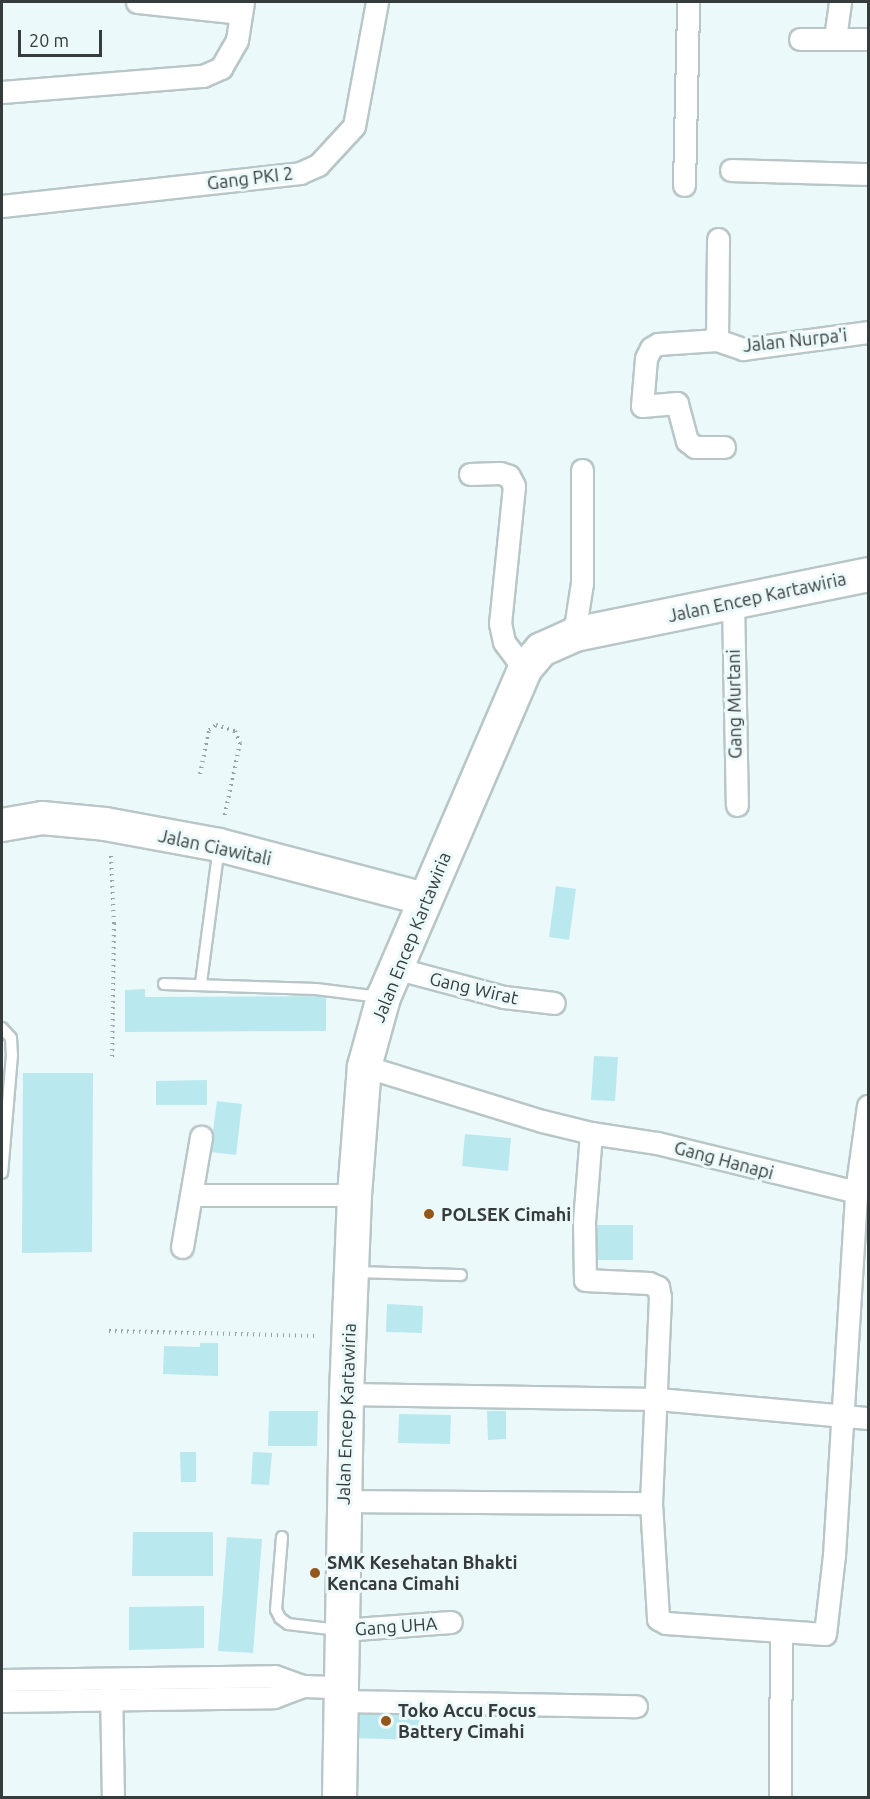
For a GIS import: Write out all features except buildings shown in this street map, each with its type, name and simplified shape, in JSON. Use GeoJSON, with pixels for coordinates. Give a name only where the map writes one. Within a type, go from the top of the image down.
{"type":"FeatureCollection","features":[{"type":"Feature","properties":{"kind":"main road","name":"Jalan Encep Kartawiria"},"geometry":{"type":"LineString","coordinates":[[339,1797],[346,1394],[354,1195],[364,1066],[389,983],[524,669],[541,649],[574,634],[868,574]]}},
{"type":"Feature","properties":{"kind":"main road","name":"Jalan Ciawitali"},"geometry":{"type":"LineString","coordinates":[[2,825],[42,818],[98,823],[219,845],[425,899]]}},
{"type":"Feature","properties":{"kind":"street"},"geometry":{"type":"LineString","coordinates":[[2,92],[203,76],[221,68],[237,40],[242,7],[137,2]]}},
{"type":"Feature","properties":{"kind":"street","name":"Gang PKI 2"},"geometry":{"type":"LineString","coordinates":[[2,206],[300,172],[318,165],[354,126],[377,2]]}},
{"type":"Feature","properties":{"kind":"street"},"geometry":{"type":"LineString","coordinates":[[684,185],[688,2]]}},
{"type":"Feature","properties":{"kind":"street"},"geometry":{"type":"LineString","coordinates":[[835,38],[840,2]]}},
{"type":"Feature","properties":{"kind":"street"},"geometry":{"type":"LineString","coordinates":[[800,39],[868,39]]}},
{"type":"Feature","properties":{"kind":"street"},"geometry":{"type":"LineString","coordinates":[[730,170],[868,174]]}},
{"type":"Feature","properties":{"kind":"street"},"geometry":{"type":"LineString","coordinates":[[717,340],[718,239]]}},
{"type":"Feature","properties":{"kind":"street","name":"Jalan Nurpa'i"},"geometry":{"type":"LineString","coordinates":[[724,447],[695,447],[687,441],[677,403],[642,406],[646,358],[651,348],[658,344],[717,340],[742,349],[868,332]]}},
{"type":"Feature","properties":{"kind":"street"},"geometry":{"type":"LineString","coordinates":[[574,634],[582,583],[582,470]]}},
{"type":"Feature","properties":{"kind":"street"},"geometry":{"type":"LineString","coordinates":[[470,474],[509,476],[514,486],[500,623],[504,642],[524,669]]}},
{"type":"Feature","properties":{"kind":"street","name":"Gang Murtani"},"geometry":{"type":"LineString","coordinates":[[733,602],[737,805]]}},
{"type":"Feature","properties":{"kind":"street","name":"Gang Wirat"},"geometry":{"type":"LineString","coordinates":[[389,983],[554,1003]]}},
{"type":"Feature","properties":{"kind":"street","name":"Gang Hanapi"},"geometry":{"type":"LineString","coordinates":[[364,1066],[454,1092],[496,1109],[591,1134],[657,1143],[856,1192]]}},
{"type":"Feature","properties":{"kind":"street"},"geometry":{"type":"LineString","coordinates":[[591,1134],[584,1222],[585,1280],[649,1283],[658,1287],[658,1399],[651,1503],[658,1619],[666,1623],[781,1633],[825,1634],[842,1416],[861,1258],[856,1192],[868,1106]]}},
{"type":"Feature","properties":{"kind":"street"},"geometry":{"type":"LineString","coordinates":[[182,1247],[201,1137]]}},
{"type":"Feature","properties":{"kind":"street"},"geometry":{"type":"LineString","coordinates":[[191,1195],[354,1195]]}},
{"type":"Feature","properties":{"kind":"street"},"geometry":{"type":"LineString","coordinates":[[346,1394],[658,1399],[868,1418]]}},
{"type":"Feature","properties":{"kind":"street"},"geometry":{"type":"LineString","coordinates":[[343,1501],[651,1503]]}},
{"type":"Feature","properties":{"kind":"street","name":"Gang UHA"},"geometry":{"type":"LineString","coordinates":[[341,1630],[451,1622]]}},
{"type":"Feature","properties":{"kind":"street"},"geometry":{"type":"LineString","coordinates":[[780,1797],[781,1633]]}},
{"type":"Feature","properties":{"kind":"street"},"geometry":{"type":"LineString","coordinates":[[2,1680],[111,1677],[275,1677],[339,1694],[636,1706]]}},
{"type":"Feature","properties":{"kind":"street"},"geometry":{"type":"LineString","coordinates":[[111,1677],[113,1797]]}},
{"type":"Feature","properties":{"kind":"street"},"geometry":{"type":"LineString","coordinates":[[2,1701],[274,1697],[303,1686]]}},
{"type":"Feature","properties":{"kind":"lane"},"geometry":{"type":"LineString","coordinates":[[201,983],[219,845]]}},
{"type":"Feature","properties":{"kind":"lane"},"geometry":{"type":"LineString","coordinates":[[164,984],[201,983],[316,989],[389,983]]}},
{"type":"Feature","properties":{"kind":"lane"},"geometry":{"type":"LineString","coordinates":[[2,1028],[11,1038],[12,1055],[2,1173]]}},
{"type":"Feature","properties":{"kind":"lane"},"geometry":{"type":"LineString","coordinates":[[351,1272],[461,1275]]}},
{"type":"Feature","properties":{"kind":"lane"},"geometry":{"type":"LineString","coordinates":[[282,1537],[276,1610],[280,1618],[288,1624],[341,1630]]}},
{"type":"Feature","properties":{"kind":"path"},"geometry":{"type":"LineString","coordinates":[[200,774],[209,730],[216,725],[235,731],[240,743],[219,845]]}},
{"type":"Feature","properties":{"kind":"path"},"geometry":{"type":"LineString","coordinates":[[98,823],[114,923],[112,1060]]}},
{"type":"Feature","properties":{"kind":"path"},"geometry":{"type":"LineString","coordinates":[[109,1331],[349,1337]]}},
{"type":"Feature","properties":{"kind":"place","name":"POLSEK Cimahi"},"geometry":{"type":"Point","coordinates":[429,1214]}},
{"type":"Feature","properties":{"kind":"place","name":"SMK Kesehatan Bhakti Kencana Cimahi"},"geometry":{"type":"Point","coordinates":[315,1573]}},
{"type":"Feature","properties":{"kind":"place","name":"Toko Accu Focus Battery Cimahi"},"geometry":{"type":"Point","coordinates":[386,1721]}}]}
